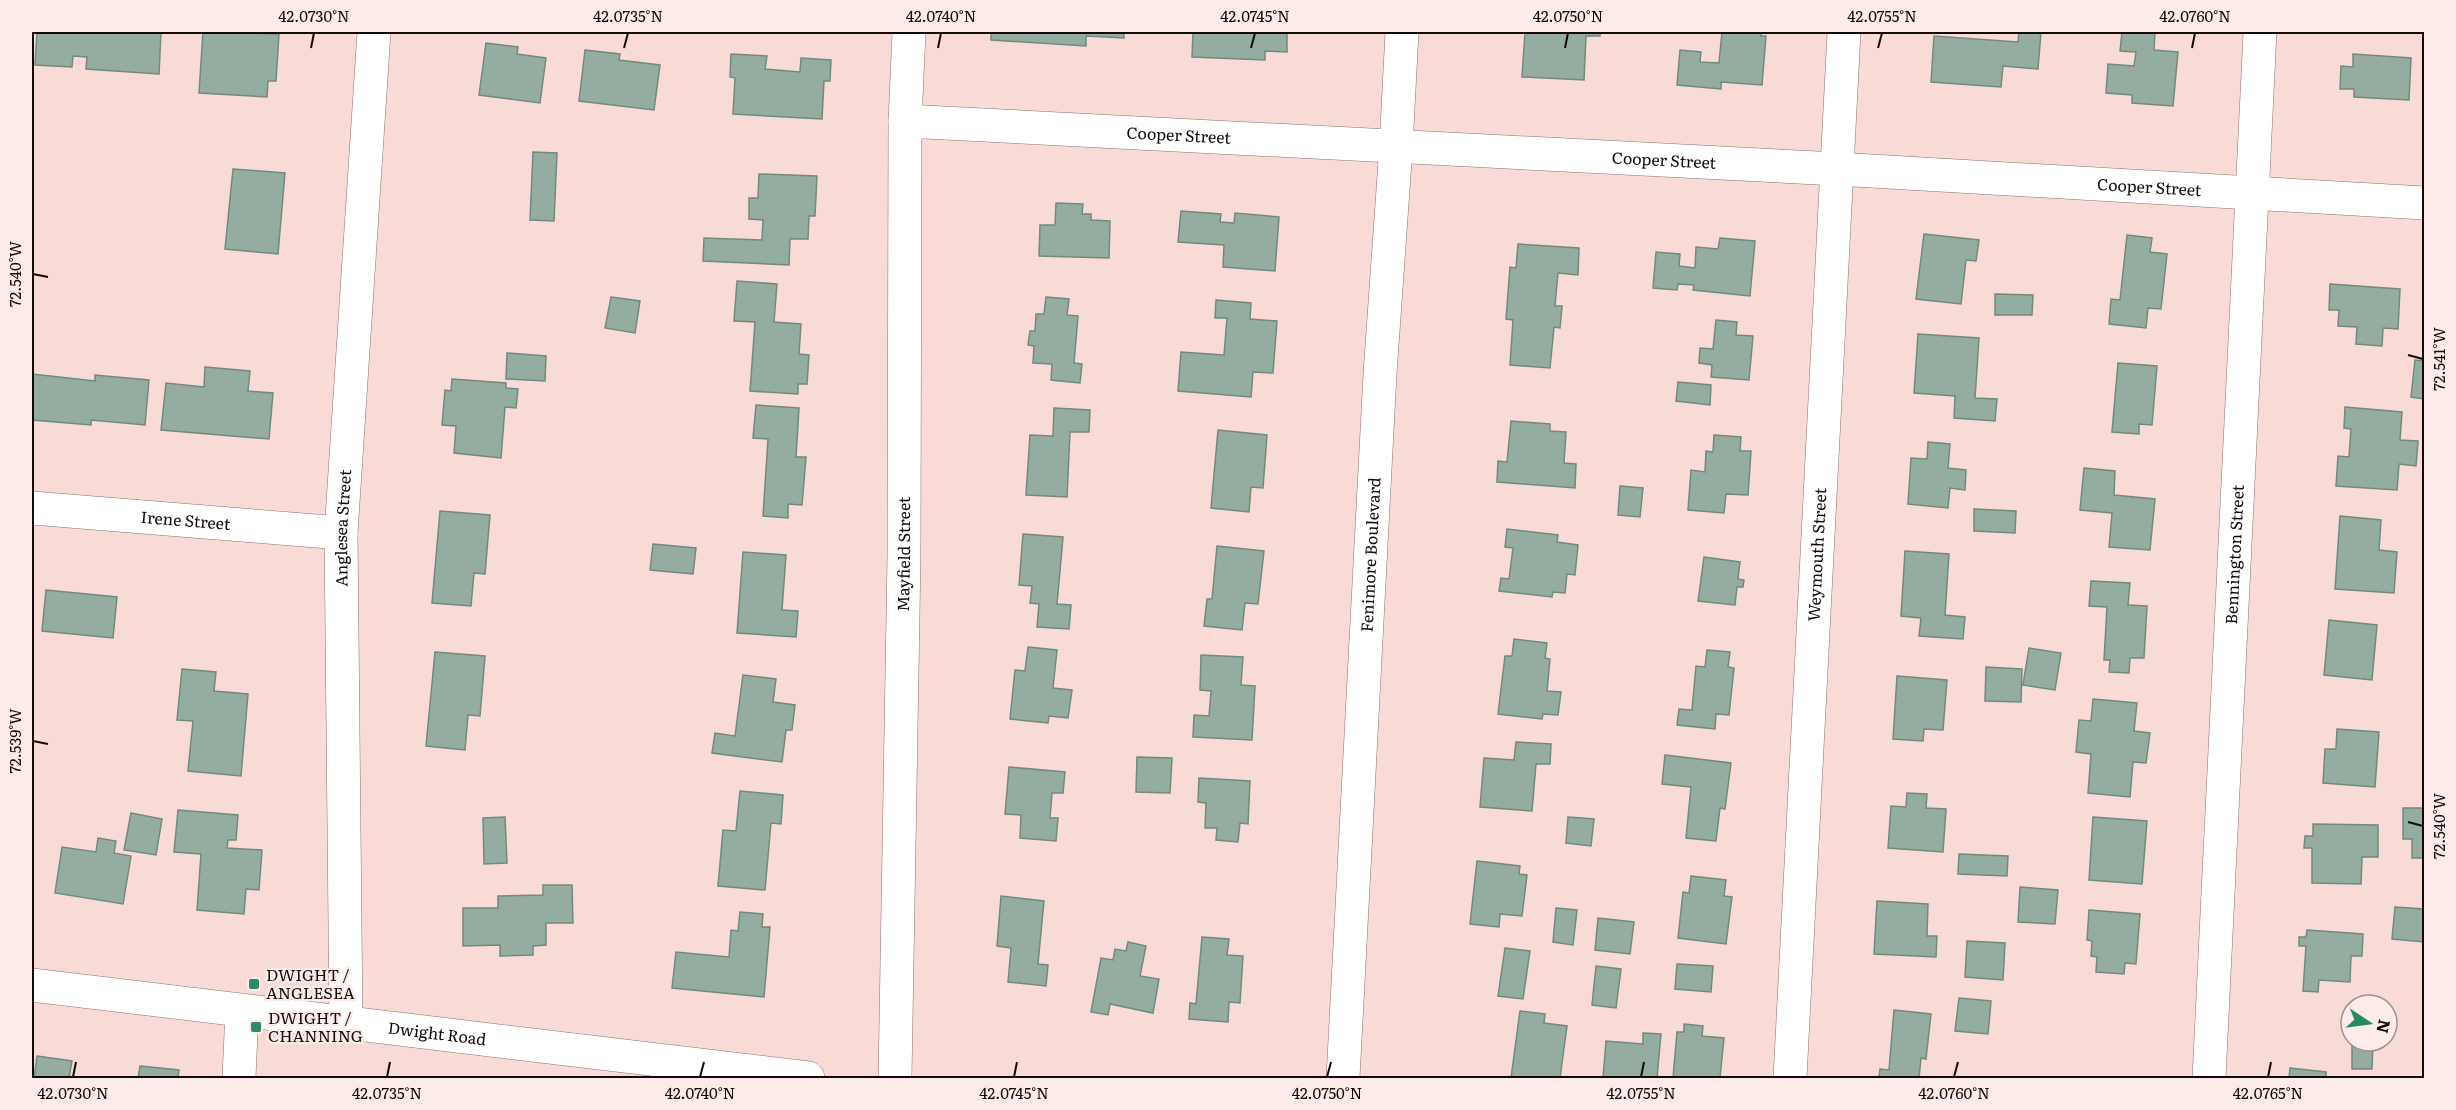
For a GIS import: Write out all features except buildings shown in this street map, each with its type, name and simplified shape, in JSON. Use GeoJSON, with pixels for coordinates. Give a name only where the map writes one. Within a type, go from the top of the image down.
{"type":"FeatureCollection","features":[{"type":"Feature","properties":{"kind":"street","name":"Anglesea Street"},"geometry":{"type":"LineString","coordinates":[[346,1024],[341,533],[374,32]]}},
{"type":"Feature","properties":{"kind":"street","name":"Mayfield Street"},"geometry":{"type":"LineString","coordinates":[[895,1078],[904,545],[905,121],[909,32]]}},
{"type":"Feature","properties":{"kind":"street","name":"Fenimore Boulevard"},"geometry":{"type":"LineString","coordinates":[[1343,1078],[1380,374],[1402,32]]}},
{"type":"Feature","properties":{"kind":"street","name":"Weymouth Street"},"geometry":{"type":"LineString","coordinates":[[1790,1078],[1820,459],[1844,32]]}},
{"type":"Feature","properties":{"kind":"street","name":"Bennington Street"},"geometry":{"type":"LineString","coordinates":[[2209,1078],[2260,32]]}},
{"type":"Feature","properties":{"kind":"street","name":"Cooper Street"},"geometry":{"type":"LineString","coordinates":[[905,121],[1837,169],[2424,203]]}},
{"type":"Feature","properties":{"kind":"street","name":"Irene Street"},"geometry":{"type":"LineString","coordinates":[[32,508],[341,533]]}},
{"type":"Feature","properties":{"kind":"street","name":"Dwight Road"},"geometry":{"type":"LineString","coordinates":[[32,985],[346,1024],[652,1069],[808,1078]]}},
{"type":"Feature","properties":{"kind":"street"},"geometry":{"type":"LineString","coordinates":[[239,1078],[242,1011]]}},
{"type":"Feature","properties":{"kind":"place","name":"DWIGHT / ANGLESEA"},"geometry":{"type":"Point","coordinates":[254,984]}},
{"type":"Feature","properties":{"kind":"place","name":"DWIGHT / CHANNING"},"geometry":{"type":"Point","coordinates":[256,1027]}}]}
